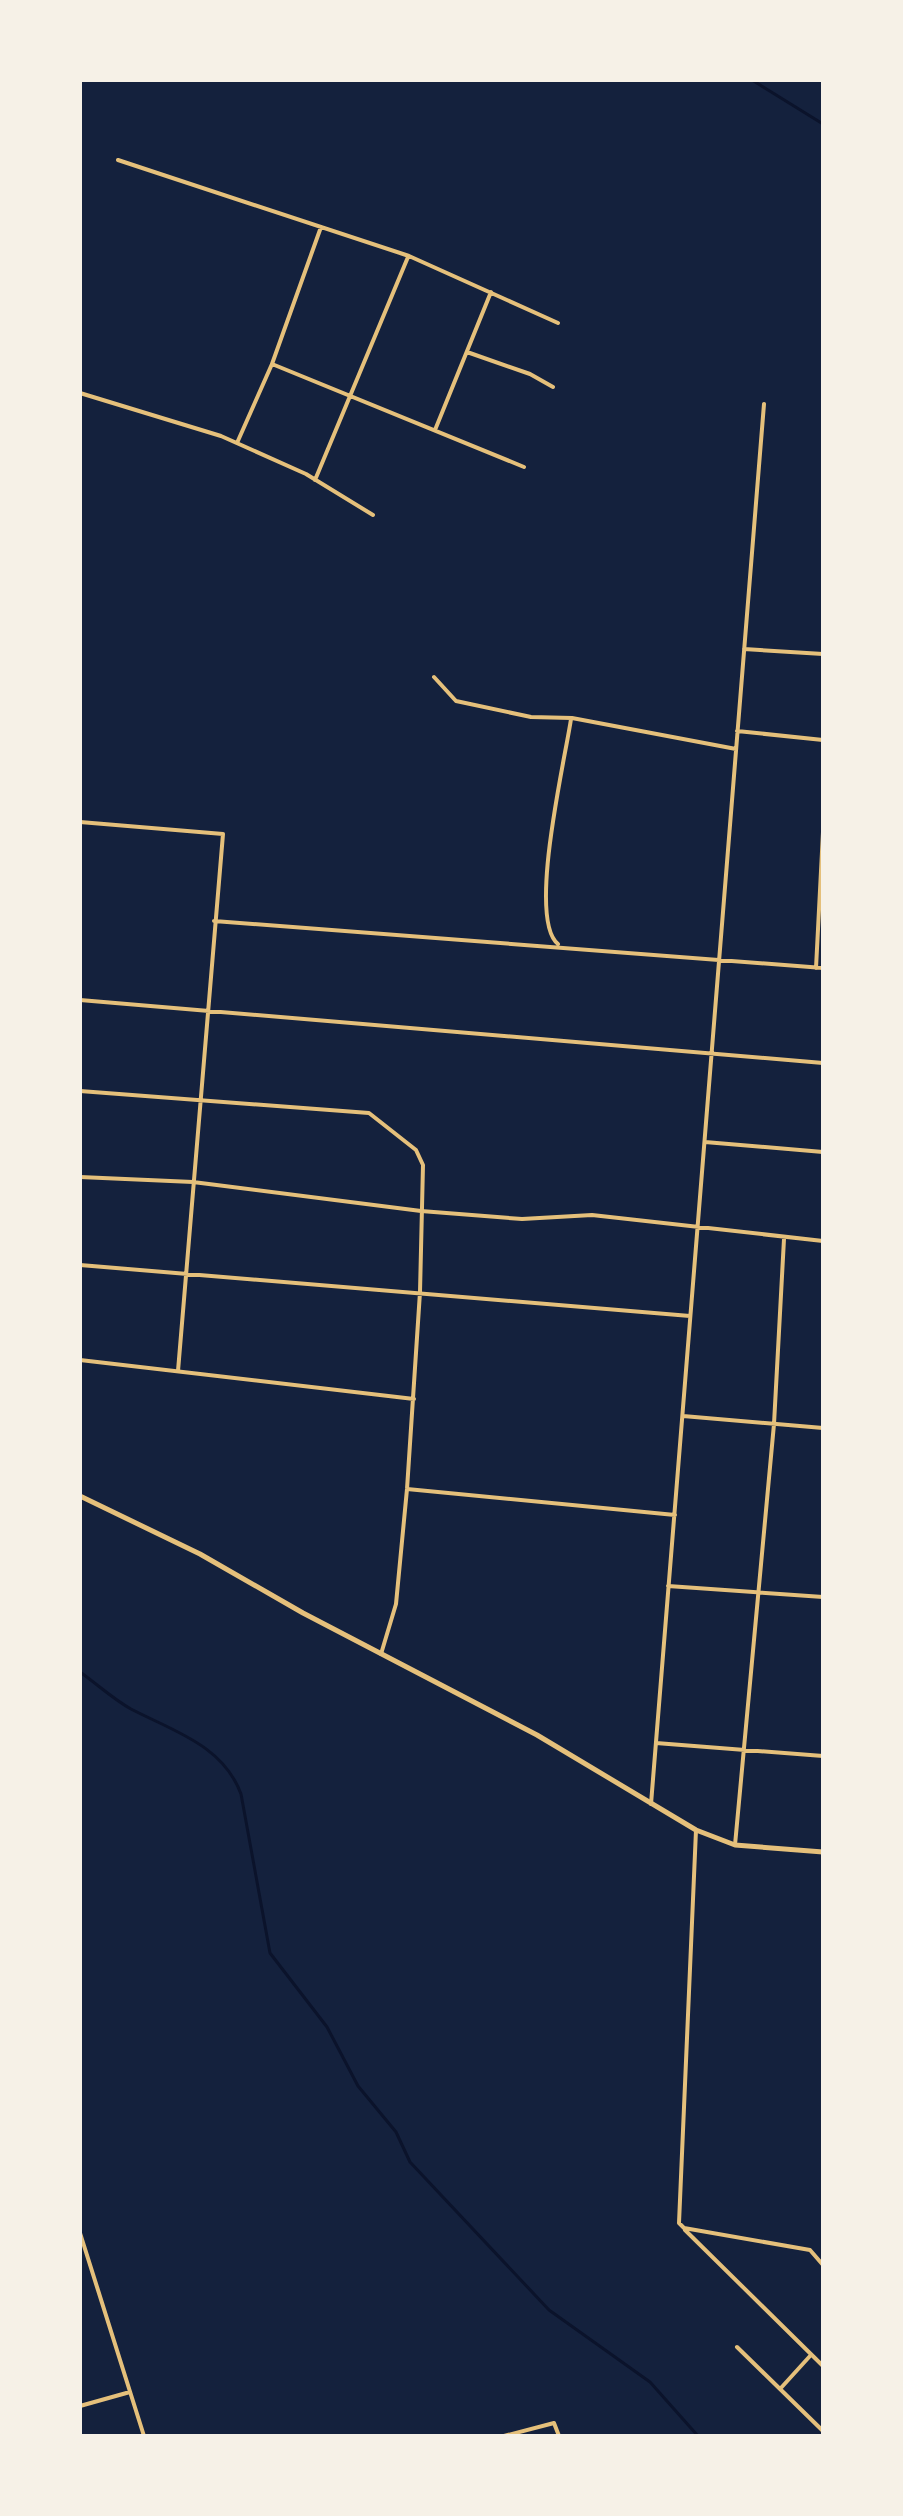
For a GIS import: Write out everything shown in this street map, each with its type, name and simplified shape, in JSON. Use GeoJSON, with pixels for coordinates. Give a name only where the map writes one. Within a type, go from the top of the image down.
{"type":"FeatureCollection","features":[{"type":"Feature","properties":{"kind":"street"},"geometry":{"type":"LineString","coordinates":[[118,160],[409,256],[558,323]]}},
{"type":"Feature","properties":{"kind":"street"},"geometry":{"type":"LineString","coordinates":[[237,443],[272,364],[321,227]]}},
{"type":"Feature","properties":{"kind":"street"},"geometry":{"type":"LineString","coordinates":[[315,480],[409,256]]}},
{"type":"Feature","properties":{"kind":"street"},"geometry":{"type":"LineString","coordinates":[[435,430],[491,292]]}},
{"type":"Feature","properties":{"kind":"street"},"geometry":{"type":"LineString","coordinates":[[467,352],[530,374],[553,387]]}},
{"type":"Feature","properties":{"kind":"street"},"geometry":{"type":"LineString","coordinates":[[272,364],[524,467]]}},
{"type":"Feature","properties":{"kind":"street"},"geometry":{"type":"LineString","coordinates":[[80,393],[237,443],[315,480],[373,515]]}},
{"type":"Feature","properties":{"kind":"street"},"geometry":{"type":"LineString","coordinates":[[651,1804],[764,404]]}},
{"type":"Feature","properties":{"kind":"street"},"geometry":{"type":"LineString","coordinates":[[744,649],[823,654]]}},
{"type":"Feature","properties":{"kind":"street"},"geometry":{"type":"LineString","coordinates":[[434,677],[456,701],[531,717],[572,718],[736,749]]}},
{"type":"Feature","properties":{"kind":"street"},"geometry":{"type":"LineString","coordinates":[[560,945],[549,935],[545,909],[551,837],[572,718]]}},
{"type":"Feature","properties":{"kind":"street"},"geometry":{"type":"LineString","coordinates":[[737,731],[823,740]]}},
{"type":"Feature","properties":{"kind":"street"},"geometry":{"type":"LineString","coordinates":[[80,822],[223,834],[178,1371]]}},
{"type":"Feature","properties":{"kind":"street"},"geometry":{"type":"LineString","coordinates":[[816,968],[823,832]]}},
{"type":"Feature","properties":{"kind":"street"},"geometry":{"type":"LineString","coordinates":[[214,921],[451,941],[560,945],[823,968]]}},
{"type":"Feature","properties":{"kind":"street"},"geometry":{"type":"LineString","coordinates":[[80,1000],[823,1063]]}},
{"type":"Feature","properties":{"kind":"street"},"geometry":{"type":"LineString","coordinates":[[80,1091],[369,1113],[416,1150],[423,1165],[414,1399],[396,1604],[381,1654]]}},
{"type":"Feature","properties":{"kind":"street"},"geometry":{"type":"LineString","coordinates":[[705,1142],[823,1152]]}},
{"type":"Feature","properties":{"kind":"street"},"geometry":{"type":"LineString","coordinates":[[80,1177],[193,1182],[421,1211],[522,1219],[592,1215],[823,1241]]}},
{"type":"Feature","properties":{"kind":"street"},"geometry":{"type":"LineString","coordinates":[[735,1845],[774,1424],[784,1239]]}},
{"type":"Feature","properties":{"kind":"street"},"geometry":{"type":"LineString","coordinates":[[80,1265],[690,1316]]}},
{"type":"Feature","properties":{"kind":"street"},"geometry":{"type":"LineString","coordinates":[[80,1360],[414,1399]]}},
{"type":"Feature","properties":{"kind":"street"},"geometry":{"type":"LineString","coordinates":[[683,1416],[823,1428]]}},
{"type":"Feature","properties":{"kind":"street"},"geometry":{"type":"LineString","coordinates":[[407,1489],[675,1515]]}},
{"type":"Feature","properties":{"kind":"street"},"geometry":{"type":"LineString","coordinates":[[80,1496],[200,1554],[381,1654],[537,1735],[696,1830],[735,1845],[823,1852]]}},
{"type":"Feature","properties":{"kind":"street"},"geometry":{"type":"LineString","coordinates":[[668,1586],[823,1597]]}},
{"type":"Feature","properties":{"kind":"street"},"geometry":{"type":"LineString","coordinates":[[656,1743],[823,1756]]}},
{"type":"Feature","properties":{"kind":"street"},"geometry":{"type":"LineString","coordinates":[[696,1830],[679,2223],[823,2366]]}},
{"type":"Feature","properties":{"kind":"street"},"geometry":{"type":"LineString","coordinates":[[684,2228],[810,2250],[823,2265]]}},
{"type":"Feature","properties":{"kind":"street"},"geometry":{"type":"LineString","coordinates":[[80,2233],[144,2436]]}},
{"type":"Feature","properties":{"kind":"street"},"geometry":{"type":"LineString","coordinates":[[737,2347],[823,2431]]}},
{"type":"Feature","properties":{"kind":"street"},"geometry":{"type":"LineString","coordinates":[[780,2389],[810,2356]]}},
{"type":"Feature","properties":{"kind":"street"},"geometry":{"type":"LineString","coordinates":[[80,2406],[130,2392]]}},
{"type":"Feature","properties":{"kind":"street"},"geometry":{"type":"LineString","coordinates":[[504,2436],[554,2423],[559,2436]]}},
{"type":"Feature","properties":{"kind":"waterway"},"geometry":{"type":"LineString","coordinates":[[752,80],[823,124]]}},
{"type":"Feature","properties":{"kind":"waterway"},"geometry":{"type":"LineString","coordinates":[[80,1672],[124,1705],[195,1741],[222,1763],[241,1794],[270,1953],[327,2027],[358,2086],[396,2132],[410,2162],[549,2310],[650,2382],[698,2436]]}}]}
